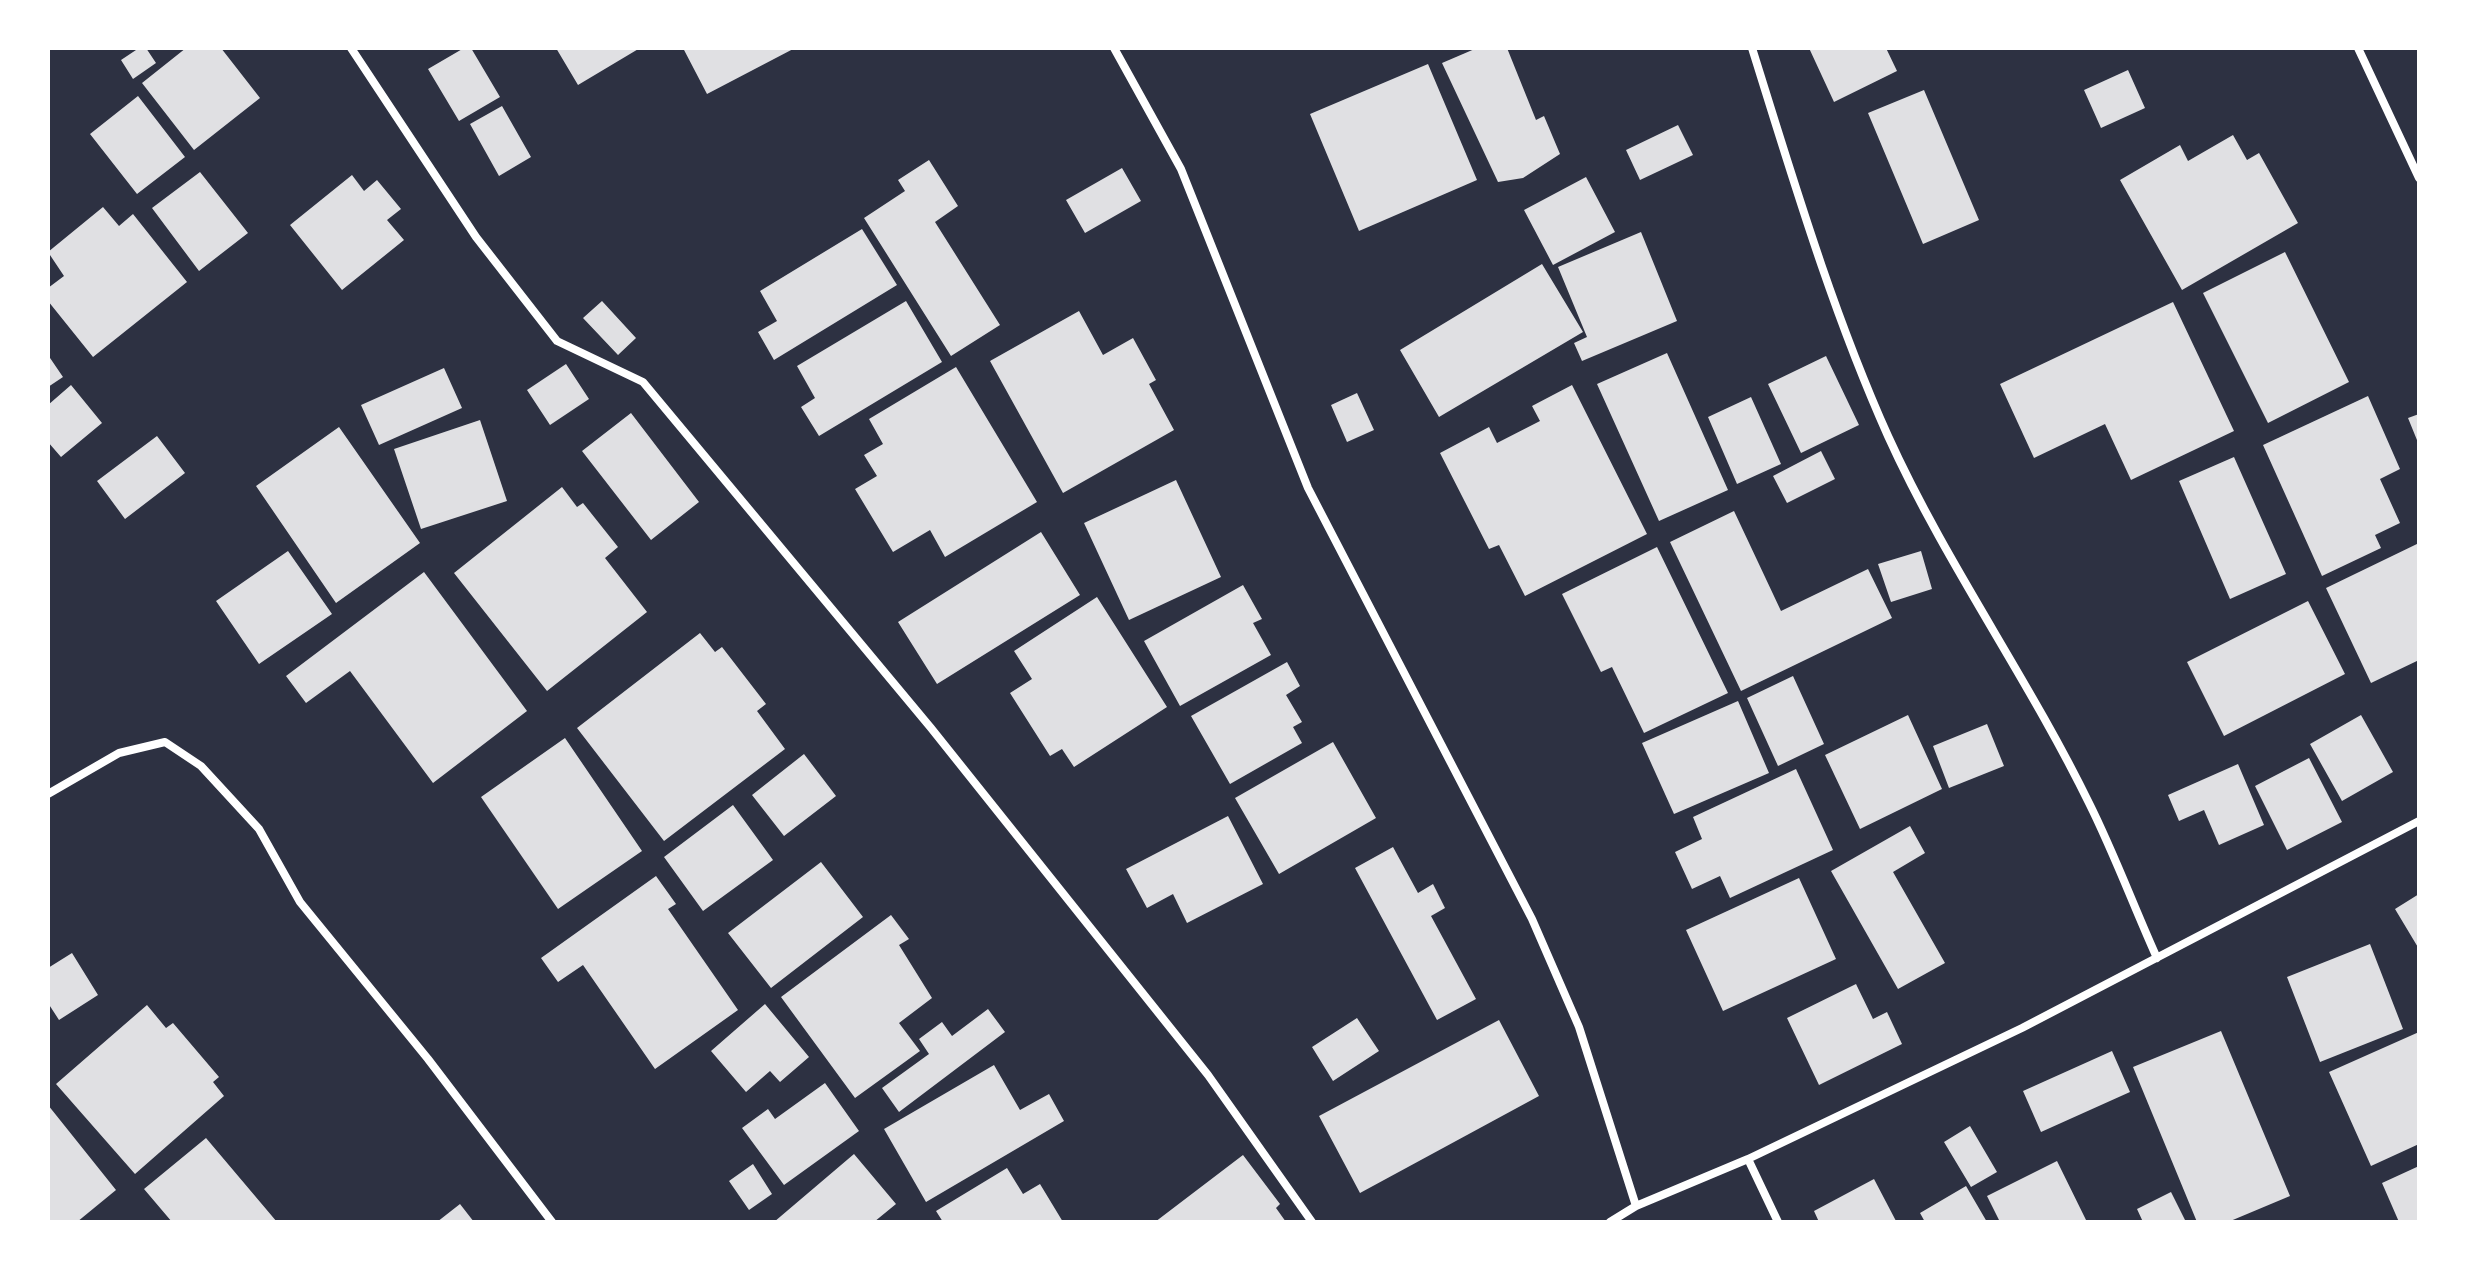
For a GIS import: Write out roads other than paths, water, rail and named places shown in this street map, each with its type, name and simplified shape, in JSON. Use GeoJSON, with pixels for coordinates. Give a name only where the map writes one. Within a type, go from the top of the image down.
{"type":"FeatureCollection","features":[{"type":"Feature","properties":{"kind":"street"},"geometry":{"type":"LineString","coordinates":[[351,48],[476,237],[557,341],[643,382],[931,728],[1208,1075],[1312,1222]]}},
{"type":"Feature","properties":{"kind":"street"},"geometry":{"type":"LineString","coordinates":[[1114,48],[1181,169],[1308,488],[1532,919],[1579,1027],[1636,1206]]}},
{"type":"Feature","properties":{"kind":"street"},"geometry":{"type":"LineString","coordinates":[[1752,48],[1804,213],[1889,437],[1926,515],[1975,594],[2090,804],[2157,958]]}},
{"type":"Feature","properties":{"kind":"street"},"geometry":{"type":"LineString","coordinates":[[2358,48],[2419,178]]}},
{"type":"Feature","properties":{"kind":"street"},"geometry":{"type":"LineString","coordinates":[[48,794],[119,753],[165,742],[201,766],[259,829],[300,902],[428,1059],[552,1222]]}},
{"type":"Feature","properties":{"kind":"street"},"geometry":{"type":"LineString","coordinates":[[1610,1222],[1636,1206],[1748,1159],[2022,1028],[2419,821]]}},
{"type":"Feature","properties":{"kind":"street"},"geometry":{"type":"LineString","coordinates":[[1748,1159],[1778,1222]]}}]}
